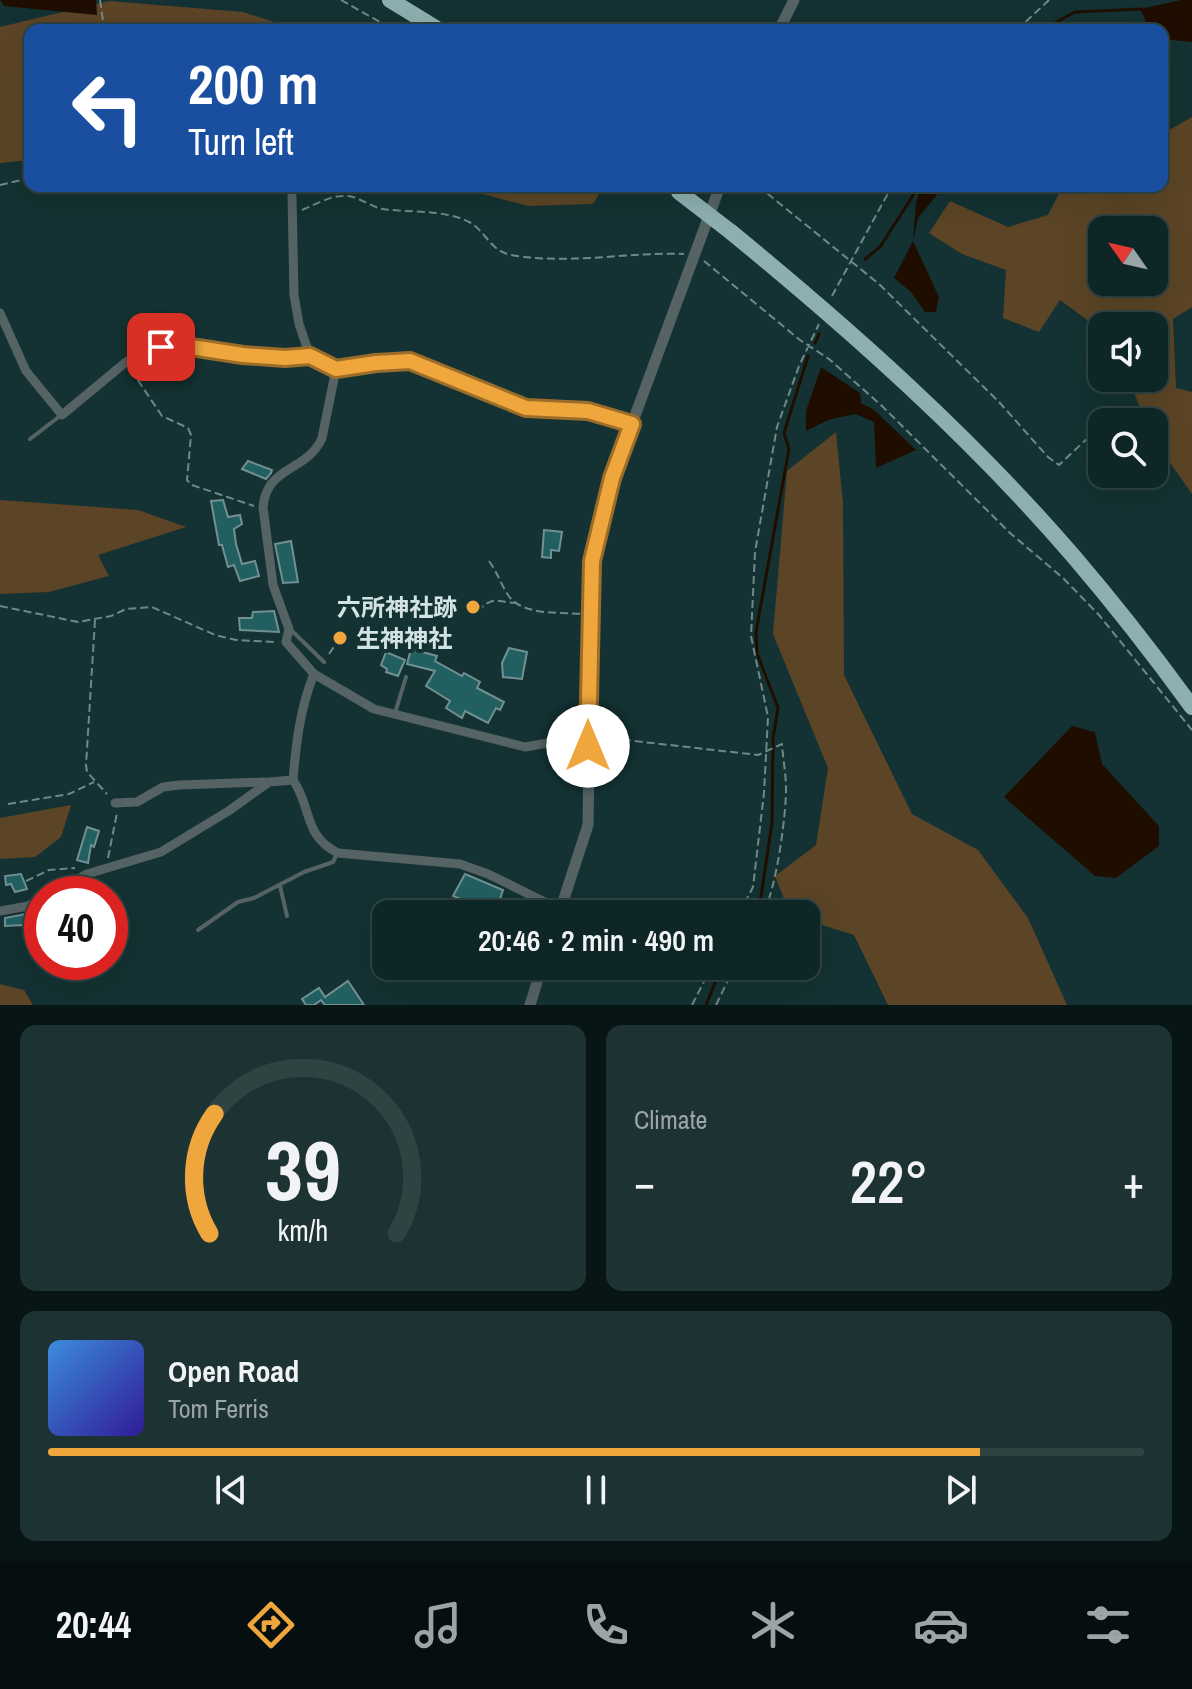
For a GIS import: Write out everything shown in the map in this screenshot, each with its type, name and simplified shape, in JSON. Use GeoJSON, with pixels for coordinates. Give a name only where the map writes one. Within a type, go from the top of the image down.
{"type":"FeatureCollection","features":[{"type":"Feature","properties":{"kind":"highway"},"geometry":{"type":"LineString","coordinates":[[390,0],[429,24]]}},
{"type":"Feature","properties":{"kind":"highway"},"geometry":{"type":"LineString","coordinates":[[399,0],[438,24]]}},
{"type":"Feature","properties":{"kind":"highway"},"geometry":{"type":"LineString","coordinates":[[408,0],[440,24]]}},
{"type":"Feature","properties":{"kind":"highway"},"geometry":{"type":"LineString","coordinates":[[679,192],[805,293],[885,364],[988,463],[1075,558],[1192,707]]}},
{"type":"Feature","properties":{"kind":"street"},"geometry":{"type":"LineString","coordinates":[[782,24],[794,0]]}},
{"type":"Feature","properties":{"kind":"street"},"geometry":{"type":"LineString","coordinates":[[292,192],[294,295],[299,324],[310,356]]}},
{"type":"Feature","properties":{"kind":"street"},"geometry":{"type":"LineString","coordinates":[[564,900],[588,825],[592,561],[600,520],[612,478],[718,192]]}},
{"type":"Feature","properties":{"kind":"street"},"geometry":{"type":"LineString","coordinates":[[0,313],[26,371],[62,415],[126,362],[161,347],[178,345],[257,356],[310,356],[336,369],[410,361],[526,408],[588,411],[632,424]]}},
{"type":"Feature","properties":{"kind":"street"},"geometry":{"type":"LineString","coordinates":[[336,369],[317,449],[301,463],[277,476],[264,497],[273,585],[289,629],[286,642],[305,667],[365,706],[525,747],[587,736]]}},
{"type":"Feature","properties":{"kind":"street"},"geometry":{"type":"LineString","coordinates":[[314,674],[307,690],[297,737],[293,780],[300,791],[309,824],[327,848],[338,853],[460,864],[488,874],[537,900]]}},
{"type":"Feature","properties":{"kind":"street"},"geometry":{"type":"LineString","coordinates":[[115,803],[137,802],[163,787],[293,780]]}},
{"type":"Feature","properties":{"kind":"street"},"geometry":{"type":"LineString","coordinates":[[84,876],[161,852],[269,782]]}},
{"type":"Feature","properties":{"kind":"street"},"geometry":{"type":"LineString","coordinates":[[0,911],[24,907]]}},
{"type":"Feature","properties":{"kind":"street"},"geometry":{"type":"LineString","coordinates":[[530,1005],[538,980]]}},
{"type":"Feature","properties":{"kind":"lane"},"geometry":{"type":"LineString","coordinates":[[30,439],[62,415]]}},
{"type":"Feature","properties":{"kind":"lane"},"geometry":{"type":"LineString","coordinates":[[289,629],[324,662]]}},
{"type":"Feature","properties":{"kind":"lane"},"geometry":{"type":"LineString","coordinates":[[395,713],[406,677]]}},
{"type":"Feature","properties":{"kind":"lane"},"geometry":{"type":"LineString","coordinates":[[198,930],[238,902],[333,862],[338,853]]}},
{"type":"Feature","properties":{"kind":"lane"},"geometry":{"type":"LineString","coordinates":[[280,886],[287,916]]}},
{"type":"Feature","properties":{"kind":"path"},"geometry":{"type":"LineString","coordinates":[[100,0],[101,24]]}},
{"type":"Feature","properties":{"kind":"path"},"geometry":{"type":"LineString","coordinates":[[341,0],[383,24]]}},
{"type":"Feature","properties":{"kind":"path"},"geometry":{"type":"LineString","coordinates":[[1023,24],[1049,0]]}},
{"type":"Feature","properties":{"kind":"path"},"geometry":{"type":"LineString","coordinates":[[0,185],[24,179]]}},
{"type":"Feature","properties":{"kind":"path"},"geometry":{"type":"LineString","coordinates":[[765,192],[879,284],[999,402],[1048,457],[1059,465],[1088,438]]}},
{"type":"Feature","properties":{"kind":"path"},"geometry":{"type":"LineString","coordinates":[[829,303],[889,192]]}},
{"type":"Feature","properties":{"kind":"path"},"geometry":{"type":"LineString","coordinates":[[294,213],[348,196],[369,202],[378,209],[462,219],[471,223],[488,243],[506,254],[587,260],[694,255],[808,346],[829,359],[882,406],[1010,533],[1063,578],[1099,615],[1192,730]]}},
{"type":"Feature","properties":{"kind":"path"},"geometry":{"type":"LineString","coordinates":[[746,900],[753,887],[764,793],[768,717],[751,636],[755,552],[777,427],[822,317]]}},
{"type":"Feature","properties":{"kind":"path"},"geometry":{"type":"LineString","coordinates":[[126,362],[162,416],[188,428],[191,435],[187,480],[192,485],[247,505],[263,507]]}},
{"type":"Feature","properties":{"kind":"path"},"geometry":{"type":"LineString","coordinates":[[489,561],[516,603]]}},
{"type":"Feature","properties":{"kind":"path"},"geometry":{"type":"LineString","coordinates":[[476,608],[497,598],[546,612],[591,615]]}},
{"type":"Feature","properties":{"kind":"path"},"geometry":{"type":"LineString","coordinates":[[0,606],[78,622],[141,606],[152,607],[215,635],[236,640],[286,642]]}},
{"type":"Feature","properties":{"kind":"path"},"geometry":{"type":"LineString","coordinates":[[95,620],[86,765],[87,772],[115,803],[117,820],[107,867]]}},
{"type":"Feature","properties":{"kind":"path"},"geometry":{"type":"LineString","coordinates":[[324,662],[335,645]]}},
{"type":"Feature","properties":{"kind":"path"},"geometry":{"type":"LineString","coordinates":[[587,736],[758,755],[782,744],[786,790],[770,900]]}},
{"type":"Feature","properties":{"kind":"path"},"geometry":{"type":"LineString","coordinates":[[8,804],[69,794],[95,781]]}},
{"type":"Feature","properties":{"kind":"path"},"geometry":{"type":"LineString","coordinates":[[36,876],[61,868],[74,868],[87,874]]}},
{"type":"Feature","properties":{"kind":"path"},"geometry":{"type":"LineString","coordinates":[[692,1005],[705,980]]}},
{"type":"Feature","properties":{"kind":"path"},"geometry":{"type":"LineString","coordinates":[[716,1005],[728,980]]}},
{"type":"Feature","properties":{"kind":"shaded area"},"geometry":{"type":"Polygon","coordinates":[[[0,0],[96,0],[97,15],[4,6],[0,0]]]}},
{"type":"Feature","properties":{"kind":"shaded area"},"geometry":{"type":"Polygon","coordinates":[[[1192,0],[1192,42],[1168,40],[1168,24],[1147,24],[1140,9],[1192,0]]]}},
{"type":"Feature","properties":{"kind":"shaded area"},"geometry":{"type":"Polygon","coordinates":[[[109,1],[243,12],[280,24],[24,24],[24,161],[0,163],[0,27],[109,1]]]}},
{"type":"Feature","properties":{"kind":"shaded area"},"geometry":{"type":"Polygon","coordinates":[[[1192,117],[1192,307],[1173,319],[1176,388],[1192,392],[1192,494],[1168,460],[1168,408],[1140,408],[1134,392],[1168,392],[1168,312],[1088,312],[1088,321],[1060,300],[1039,332],[1003,318],[1006,270],[962,254],[929,233],[950,201],[1008,227],[1048,215],[1060,192],[1168,192],[1168,131],[1192,117]]]}},
{"type":"Feature","properties":{"kind":"shaded area"},"geometry":{"type":"Polygon","coordinates":[[[476,192],[600,192],[593,204],[528,206],[476,192]]]}},
{"type":"Feature","properties":{"kind":"shaded area"},"geometry":{"type":"Polygon","coordinates":[[[920,192],[939,192],[918,218],[913,241],[920,192]]]}},
{"type":"Feature","properties":{"kind":"shaded area"},"geometry":{"type":"Polygon","coordinates":[[[913,241],[939,297],[936,312],[925,312],[911,292],[894,278],[913,241]]]}},
{"type":"Feature","properties":{"kind":"shaded area"},"geometry":{"type":"Polygon","coordinates":[[[821,367],[860,393],[861,403],[874,410],[916,450],[876,468],[874,422],[855,414],[828,420],[806,431],[806,411],[821,367]]]}},
{"type":"Feature","properties":{"kind":"shaded area"},"geometry":{"type":"Polygon","coordinates":[[[836,432],[843,504],[844,675],[912,814],[978,850],[1028,918],[1067,1005],[888,1005],[854,935],[820,924],[820,900],[784,900],[775,876],[816,845],[828,768],[773,634],[787,471],[836,432]]]}},
{"type":"Feature","properties":{"kind":"shaded area"},"geometry":{"type":"Polygon","coordinates":[[[0,500],[138,510],[186,527],[98,555],[109,576],[49,592],[0,594],[0,500]]]}},
{"type":"Feature","properties":{"kind":"shaded area"},"geometry":{"type":"Polygon","coordinates":[[[1072,726],[1095,732],[1102,764],[1159,826],[1159,846],[1116,878],[1095,876],[1004,797],[1072,726]]]}},
{"type":"Feature","properties":{"kind":"shaded area"},"geometry":{"type":"Polygon","coordinates":[[[71,805],[61,837],[35,857],[0,859],[0,818],[71,805]]]}},
{"type":"Feature","properties":{"kind":"shaded area"},"geometry":{"type":"Polygon","coordinates":[[[0,984],[24,990],[33,1005],[0,1005],[0,984]]]}},
{"type":"Feature","properties":{"kind":"building"},"geometry":{"type":"Polygon","coordinates":[[[248,461],[272,470],[271,473],[266,479],[242,469],[248,461]]]}},
{"type":"Feature","properties":{"kind":"building"},"geometry":{"type":"Polygon","coordinates":[[[223,500],[228,517],[240,515],[242,524],[234,529],[242,564],[255,561],[259,576],[240,581],[234,565],[228,567],[222,545],[219,545],[211,501],[223,500]]]}},
{"type":"Feature","properties":{"kind":"building"},"geometry":{"type":"Polygon","coordinates":[[[544,530],[562,532],[559,551],[551,550],[551,558],[542,557],[544,530]]]}},
{"type":"Feature","properties":{"kind":"building"},"geometry":{"type":"Polygon","coordinates":[[[291,541],[298,582],[283,583],[275,544],[291,541]]]}},
{"type":"Feature","properties":{"kind":"building"},"geometry":{"type":"Polygon","coordinates":[[[274,611],[279,632],[240,630],[239,618],[252,618],[253,612],[274,611]]]}},
{"type":"Feature","properties":{"kind":"building"},"geometry":{"type":"Polygon","coordinates":[[[509,648],[527,652],[522,679],[503,677],[502,663],[509,648]]]}},
{"type":"Feature","properties":{"kind":"building"},"geometry":{"type":"Polygon","coordinates":[[[411,649],[437,656],[435,661],[480,682],[477,688],[504,702],[500,710],[496,708],[488,723],[465,711],[462,718],[446,708],[450,701],[426,686],[435,671],[407,664],[411,649]]]}},
{"type":"Feature","properties":{"kind":"building"},"geometry":{"type":"Polygon","coordinates":[[[386,652],[405,660],[398,676],[386,672],[387,669],[381,665],[386,652]]]}},
{"type":"Feature","properties":{"kind":"building"},"geometry":{"type":"Polygon","coordinates":[[[87,827],[99,831],[94,847],[91,845],[88,863],[77,860],[87,827]]]}},
{"type":"Feature","properties":{"kind":"building"},"geometry":{"type":"Polygon","coordinates":[[[21,874],[24,890],[15,892],[11,884],[6,885],[5,876],[21,874]]]}},
{"type":"Feature","properties":{"kind":"building"},"geometry":{"type":"Polygon","coordinates":[[[465,874],[503,890],[500,900],[463,900],[453,896],[465,874]]]}},
{"type":"Feature","properties":{"kind":"building"},"geometry":{"type":"Polygon","coordinates":[[[24,914],[24,925],[5,926],[5,918],[24,914]]]}},
{"type":"Feature","properties":{"kind":"building"},"geometry":{"type":"Polygon","coordinates":[[[348,981],[364,1005],[325,1005],[321,1000],[314,1005],[306,1005],[302,999],[319,988],[325,997],[348,981]]]}},
{"type":"Feature","properties":{"kind":"waterway"},"geometry":{"type":"LineString","coordinates":[[1053,24],[1075,12],[1141,9]]}},
{"type":"Feature","properties":{"kind":"waterway"},"geometry":{"type":"LineString","coordinates":[[865,259],[880,247],[915,192]]}},
{"type":"Feature","properties":{"kind":"waterway"},"geometry":{"type":"LineString","coordinates":[[815,343],[819,334]]}},
{"type":"Feature","properties":{"kind":"waterway"},"geometry":{"type":"LineString","coordinates":[[759,900],[772,823],[773,738],[778,708],[757,653],[756,632],[789,449],[784,433],[808,356]]}},
{"type":"Feature","properties":{"kind":"waterway"},"geometry":{"type":"LineString","coordinates":[[706,1005],[716,980]]}},
{"type":"Feature","properties":{"kind":"place","name":"六所神社跡"},"geometry":{"type":"Point","coordinates":[473,607]}},
{"type":"Feature","properties":{"kind":"place","name":"生神神社"},"geometry":{"type":"Point","coordinates":[340,638]}},
{"type":"Feature","properties":{"kind":"route"},"geometry":{"type":"LineString","coordinates":[[161,347],[178,345],[285,358],[310,356],[336,369],[410,361],[526,408],[588,411],[632,424],[612,478],[592,561],[588,746]]}}]}
